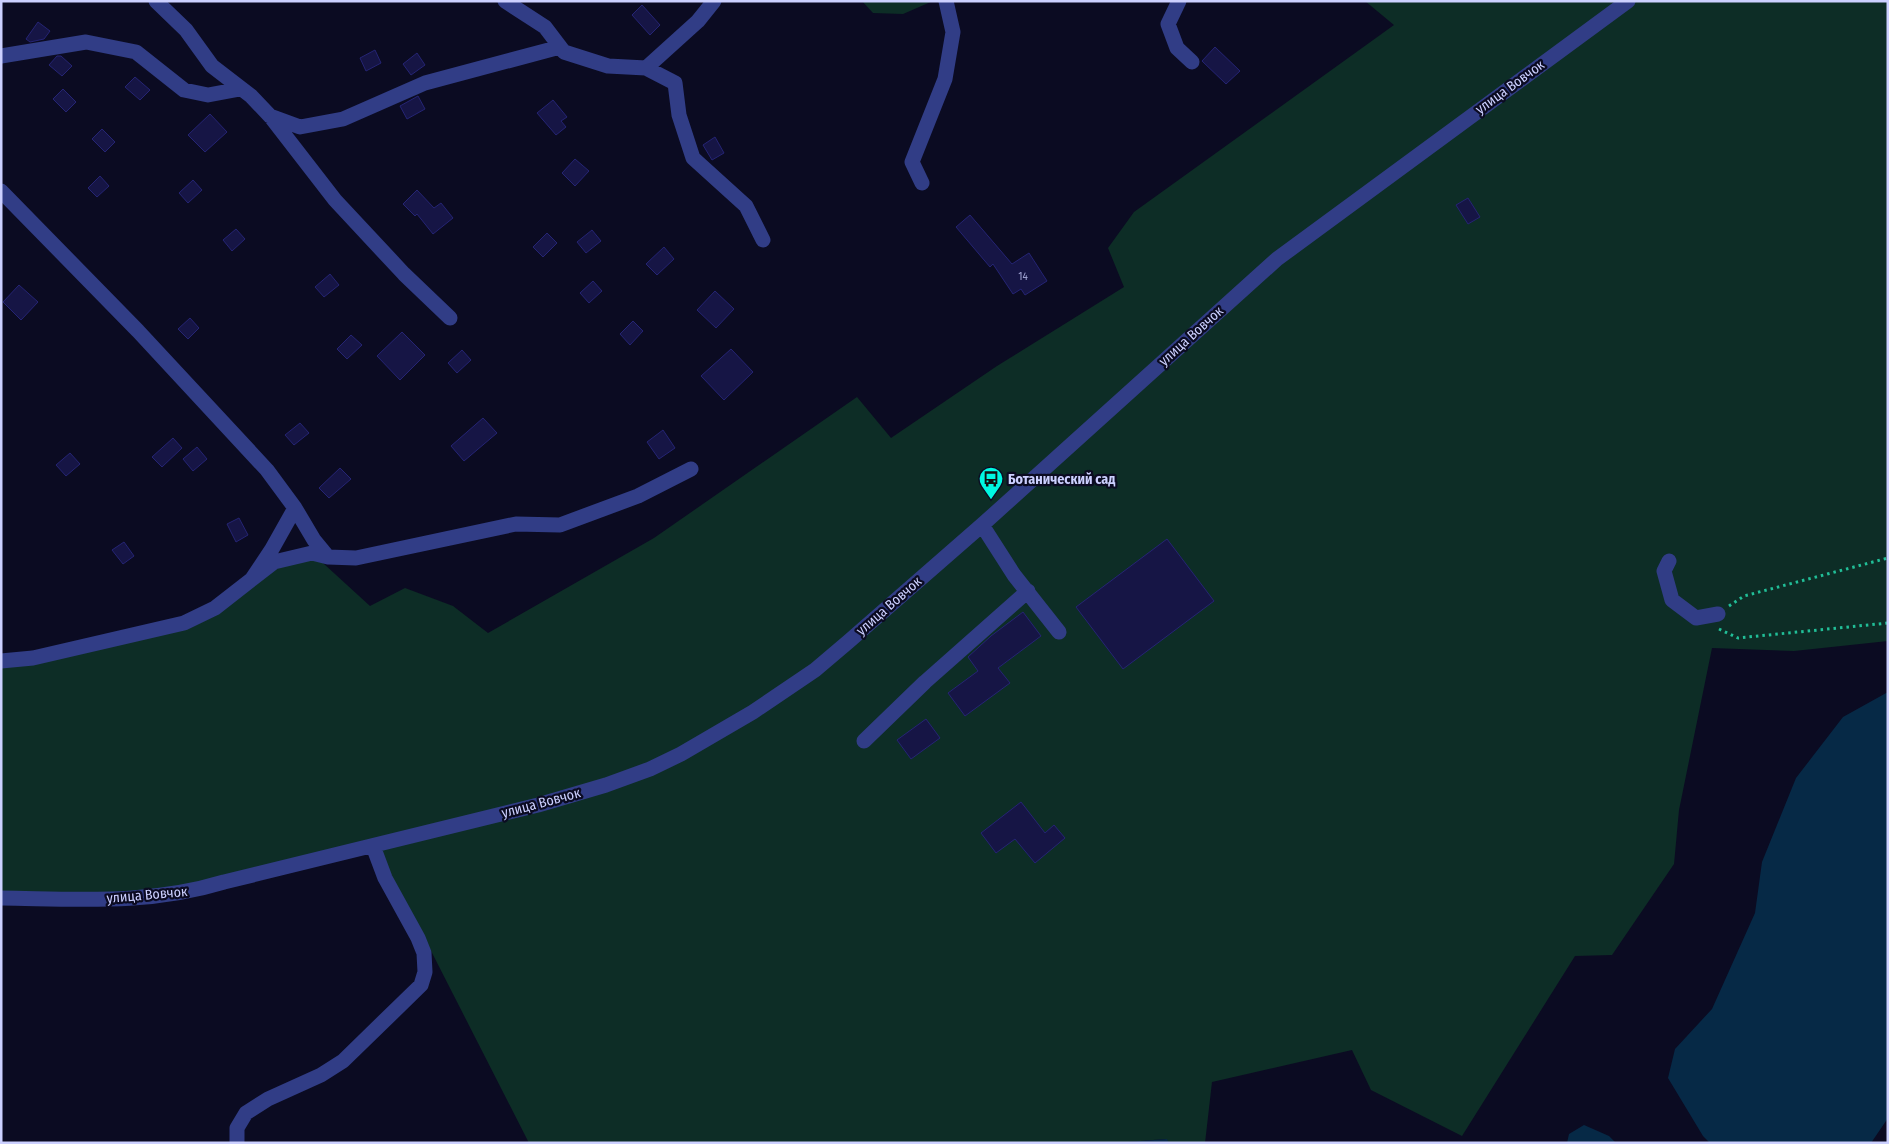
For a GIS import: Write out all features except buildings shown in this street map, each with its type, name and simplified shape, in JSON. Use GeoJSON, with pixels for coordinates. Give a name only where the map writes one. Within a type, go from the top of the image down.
{"type":"FeatureCollection","features":[{"type":"Feature","properties":{"kind":"street"},"geometry":{"type":"LineString","coordinates":[[156,1],[186,30],[212,66],[251,96],[270,116],[335,200],[404,274],[450,318]]}},
{"type":"Feature","properties":{"kind":"street"},"geometry":{"type":"LineString","coordinates":[[505,1],[545,27],[564,52],[608,66],[646,68],[676,83],[679,115],[693,158],[746,206],[762,240]]}},
{"type":"Feature","properties":{"kind":"street"},"geometry":{"type":"LineString","coordinates":[[646,68],[698,22],[714,1]]}},
{"type":"Feature","properties":{"kind":"street"},"geometry":{"type":"LineString","coordinates":[[922,183],[912,162],[945,79],[953,32],[946,1]]}},
{"type":"Feature","properties":{"kind":"street"},"geometry":{"type":"LineString","coordinates":[[1179,1],[1168,24],[1177,48],[1192,62]]}},
{"type":"Feature","properties":{"kind":"street","name":"улица Вовчок"},"geometry":{"type":"LineString","coordinates":[[1,898],[110,900],[163,896],[194,891],[538,805],[650,769],[681,754],[753,712],[815,670],[982,526],[1276,259],[1628,1]]}},
{"type":"Feature","properties":{"kind":"street"},"geometry":{"type":"LineString","coordinates":[[1,56],[86,42],[136,52],[184,90],[208,95],[240,89]]}},
{"type":"Feature","properties":{"kind":"street"},"geometry":{"type":"LineString","coordinates":[[270,116],[300,127],[343,119],[425,83],[560,47]]}},
{"type":"Feature","properties":{"kind":"street"},"geometry":{"type":"LineString","coordinates":[[1,191],[138,331],[267,470],[295,508],[314,540],[328,557]]}},
{"type":"Feature","properties":{"kind":"street"},"geometry":{"type":"LineString","coordinates":[[1,661],[33,658],[184,623],[215,608],[274,562],[312,553],[328,557],[356,558],[516,524],[560,525],[638,496],[691,469]]}},
{"type":"Feature","properties":{"kind":"street"},"geometry":{"type":"LineString","coordinates":[[252,579],[272,549],[295,508]]}},
{"type":"Feature","properties":{"kind":"street"},"geometry":{"type":"LineString","coordinates":[[982,526],[1014,575],[1059,632]]}},
{"type":"Feature","properties":{"kind":"street"},"geometry":{"type":"LineString","coordinates":[[1669,561],[1664,572],[1672,600],[1696,618],[1718,614]]}},
{"type":"Feature","properties":{"kind":"street"},"geometry":{"type":"LineString","coordinates":[[864,741],[925,682],[1028,591]]}},
{"type":"Feature","properties":{"kind":"street"},"geometry":{"type":"LineString","coordinates":[[237,1143],[237,1128],[246,1112],[268,1099],[320,1075],[343,1061],[421,985],[425,972],[424,953],[418,938],[385,878],[373,846]]}},
{"type":"Feature","properties":{"kind":"path"},"geometry":{"type":"LineString","coordinates":[[1888,558],[1744,596],[1718,614],[1720,631],[1738,638],[1888,623]]}},
{"type":"Feature","properties":{"kind":"green space"},"geometry":{"type":"Polygon","coordinates":[[[862,1],[933,1],[903,14],[873,13],[862,1]]]}},
{"type":"Feature","properties":{"kind":"green space"},"geometry":{"type":"Polygon","coordinates":[[[1365,1],[1888,1],[1888,641],[1794,651],[1712,648],[1679,810],[1674,864],[1612,955],[1575,956],[1462,1136],[1371,1090],[1352,1050],[1212,1082],[1205,1143],[1169,1143],[1166,1139],[1116,1143],[529,1143],[427,943],[392,883],[377,845],[194,891],[1,898],[1,661],[184,623],[274,562],[312,553],[370,606],[405,588],[453,606],[488,633],[654,538],[857,397],[891,438],[997,366],[1124,287],[1108,248],[1134,212],[1394,25],[1365,1]]]}},
{"type":"Feature","properties":{"kind":"water"},"geometry":{"type":"Polygon","coordinates":[[[1888,692],[1888,1118],[1871,1143],[1710,1143],[1703,1136],[1668,1078],[1675,1049],[1712,1009],[1755,913],[1762,862],[1796,778],[1843,717],[1888,692]]]}},
{"type":"Feature","properties":{"kind":"water"},"geometry":{"type":"Polygon","coordinates":[[[1584,1125],[1609,1136],[1616,1143],[1567,1143],[1569,1134],[1584,1125]]]}},
{"type":"Feature","properties":{"kind":"water"},"geometry":{"type":"Polygon","coordinates":[[[1167,1139],[1169,1143],[1116,1143],[1167,1139]]]}},
{"type":"Feature","properties":{"kind":"place","name":"Ботанический сад"},"geometry":{"type":"Point","coordinates":[991,500]}}]}
